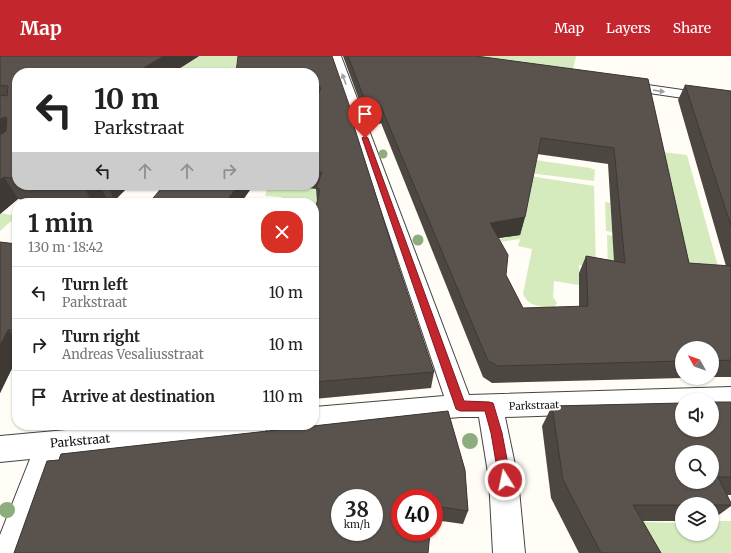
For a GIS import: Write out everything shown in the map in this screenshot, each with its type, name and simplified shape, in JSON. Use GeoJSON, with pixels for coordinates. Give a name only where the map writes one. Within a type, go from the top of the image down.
{"type":"FeatureCollection","features":[{"type":"Feature","properties":{"kind":"street"},"geometry":{"type":"LineString","coordinates":[[335,56],[460,406]]}},
{"type":"Feature","properties":{"kind":"street"},"geometry":{"type":"LineString","coordinates":[[606,83],[731,101]]}},
{"type":"Feature","properties":{"kind":"street","name":"Parkstraat"},"geometry":{"type":"LineString","coordinates":[[319,419],[460,406],[731,398]]}},
{"type":"Feature","properties":{"kind":"street"},"geometry":{"type":"LineString","coordinates":[[489,406],[497,433],[505,480],[509,553]]}},
{"type":"Feature","properties":{"kind":"street","name":"Parkstraat"},"geometry":{"type":"LineString","coordinates":[[0,449],[201,430]]}},
{"type":"Feature","properties":{"kind":"street"},"geometry":{"type":"LineString","coordinates":[[9,553],[50,444]]}},
{"type":"Feature","properties":{"kind":"green space"},"geometry":{"type":"Polygon","coordinates":[[[146,56],[254,56],[282,68],[164,68],[146,56]]]}},
{"type":"Feature","properties":{"kind":"green space"},"geometry":{"type":"Polygon","coordinates":[[[452,56],[576,56],[572,73],[452,56]]]}},
{"type":"Feature","properties":{"kind":"green space"},"geometry":{"type":"Polygon","coordinates":[[[653,151],[687,155],[718,266],[675,267],[653,151]]]}},
{"type":"Feature","properties":{"kind":"green space"},"geometry":{"type":"Polygon","coordinates":[[[488,153],[590,168],[595,170],[594,181],[529,173],[488,153]]]}},
{"type":"Feature","properties":{"kind":"green space"},"geometry":{"type":"Polygon","coordinates":[[[530,176],[594,186],[596,268],[579,265],[579,285],[554,281],[553,297],[557,303],[554,308],[536,306],[528,302],[523,294],[532,249],[518,246],[520,239],[463,247],[461,242],[506,238],[530,176]]]}},
{"type":"Feature","properties":{"kind":"green space"},"geometry":{"type":"Polygon","coordinates":[[[319,188],[322,189],[319,216],[319,198],[282,198],[265,196],[267,190],[319,190],[319,188]]]}},
{"type":"Feature","properties":{"kind":"green space"},"geometry":{"type":"Polygon","coordinates":[[[605,202],[610,203],[612,232],[606,231],[605,202]]]}},
{"type":"Feature","properties":{"kind":"green space"},"geometry":{"type":"Polygon","coordinates":[[[0,214],[12,215],[12,220],[0,231],[0,214]]]}},
{"type":"Feature","properties":{"kind":"green space"},"geometry":{"type":"Polygon","coordinates":[[[607,235],[613,236],[615,268],[608,265],[607,235]]]}},
{"type":"Feature","properties":{"kind":"green space"},"geometry":{"type":"Polygon","coordinates":[[[634,494],[645,522],[675,523],[675,541],[719,541],[719,521],[731,521],[731,553],[634,553],[634,494]]]}},
{"type":"Feature","properties":{"kind":"building"},"geometry":{"type":"Polygon","coordinates":[[[0,56],[164,56],[144,68],[12,68],[12,178],[4,177],[0,180],[0,135],[6,131],[7,118],[5,117],[0,119],[0,95],[7,96],[8,86],[0,85],[0,56]]]}},
{"type":"Feature","properties":{"kind":"building"},"geometry":{"type":"Polygon","coordinates":[[[238,56],[332,56],[353,116],[351,117],[434,372],[319,382],[318,198],[320,189],[319,180],[322,172],[319,172],[319,93],[321,88],[319,87],[319,68],[237,68],[238,56]]]}},
{"type":"Feature","properties":{"kind":"building"},"geometry":{"type":"Polygon","coordinates":[[[348,56],[476,56],[648,79],[689,263],[731,266],[731,360],[719,361],[719,341],[675,341],[675,361],[498,366],[488,361],[381,107],[369,111],[348,56]],[[541,138],[525,217],[490,223],[508,255],[506,275],[523,308],[588,306],[586,256],[625,263],[614,148],[541,138]]]}},
{"type":"Feature","properties":{"kind":"building"},"geometry":{"type":"Polygon","coordinates":[[[685,85],[731,91],[731,226],[685,85]]]}},
{"type":"Feature","properties":{"kind":"building"},"geometry":{"type":"Polygon","coordinates":[[[160,190],[234,190],[229,198],[153,198],[160,190]]]}},
{"type":"Feature","properties":{"kind":"building"},"geometry":{"type":"Polygon","coordinates":[[[0,242],[12,243],[12,330],[8,330],[0,346],[0,242]]]}},
{"type":"Feature","properties":{"kind":"building"},"geometry":{"type":"Polygon","coordinates":[[[719,402],[731,402],[731,477],[719,477],[719,445],[675,445],[675,489],[719,489],[719,479],[731,505],[719,505],[719,497],[675,497],[675,505],[633,505],[661,553],[601,553],[563,480],[552,406],[675,403],[675,437],[719,437],[719,402]]]}},
{"type":"Feature","properties":{"kind":"building"},"geometry":{"type":"Polygon","coordinates":[[[448,411],[465,470],[468,511],[443,507],[443,489],[391,489],[391,541],[429,541],[428,553],[14,553],[47,461],[59,460],[61,454],[277,430],[319,430],[319,425],[448,411]]]}},
{"type":"Feature","properties":{"kind":"route"},"geometry":{"type":"LineString","coordinates":[[365,138],[460,406],[489,406],[497,433],[505,480]]}}]}
